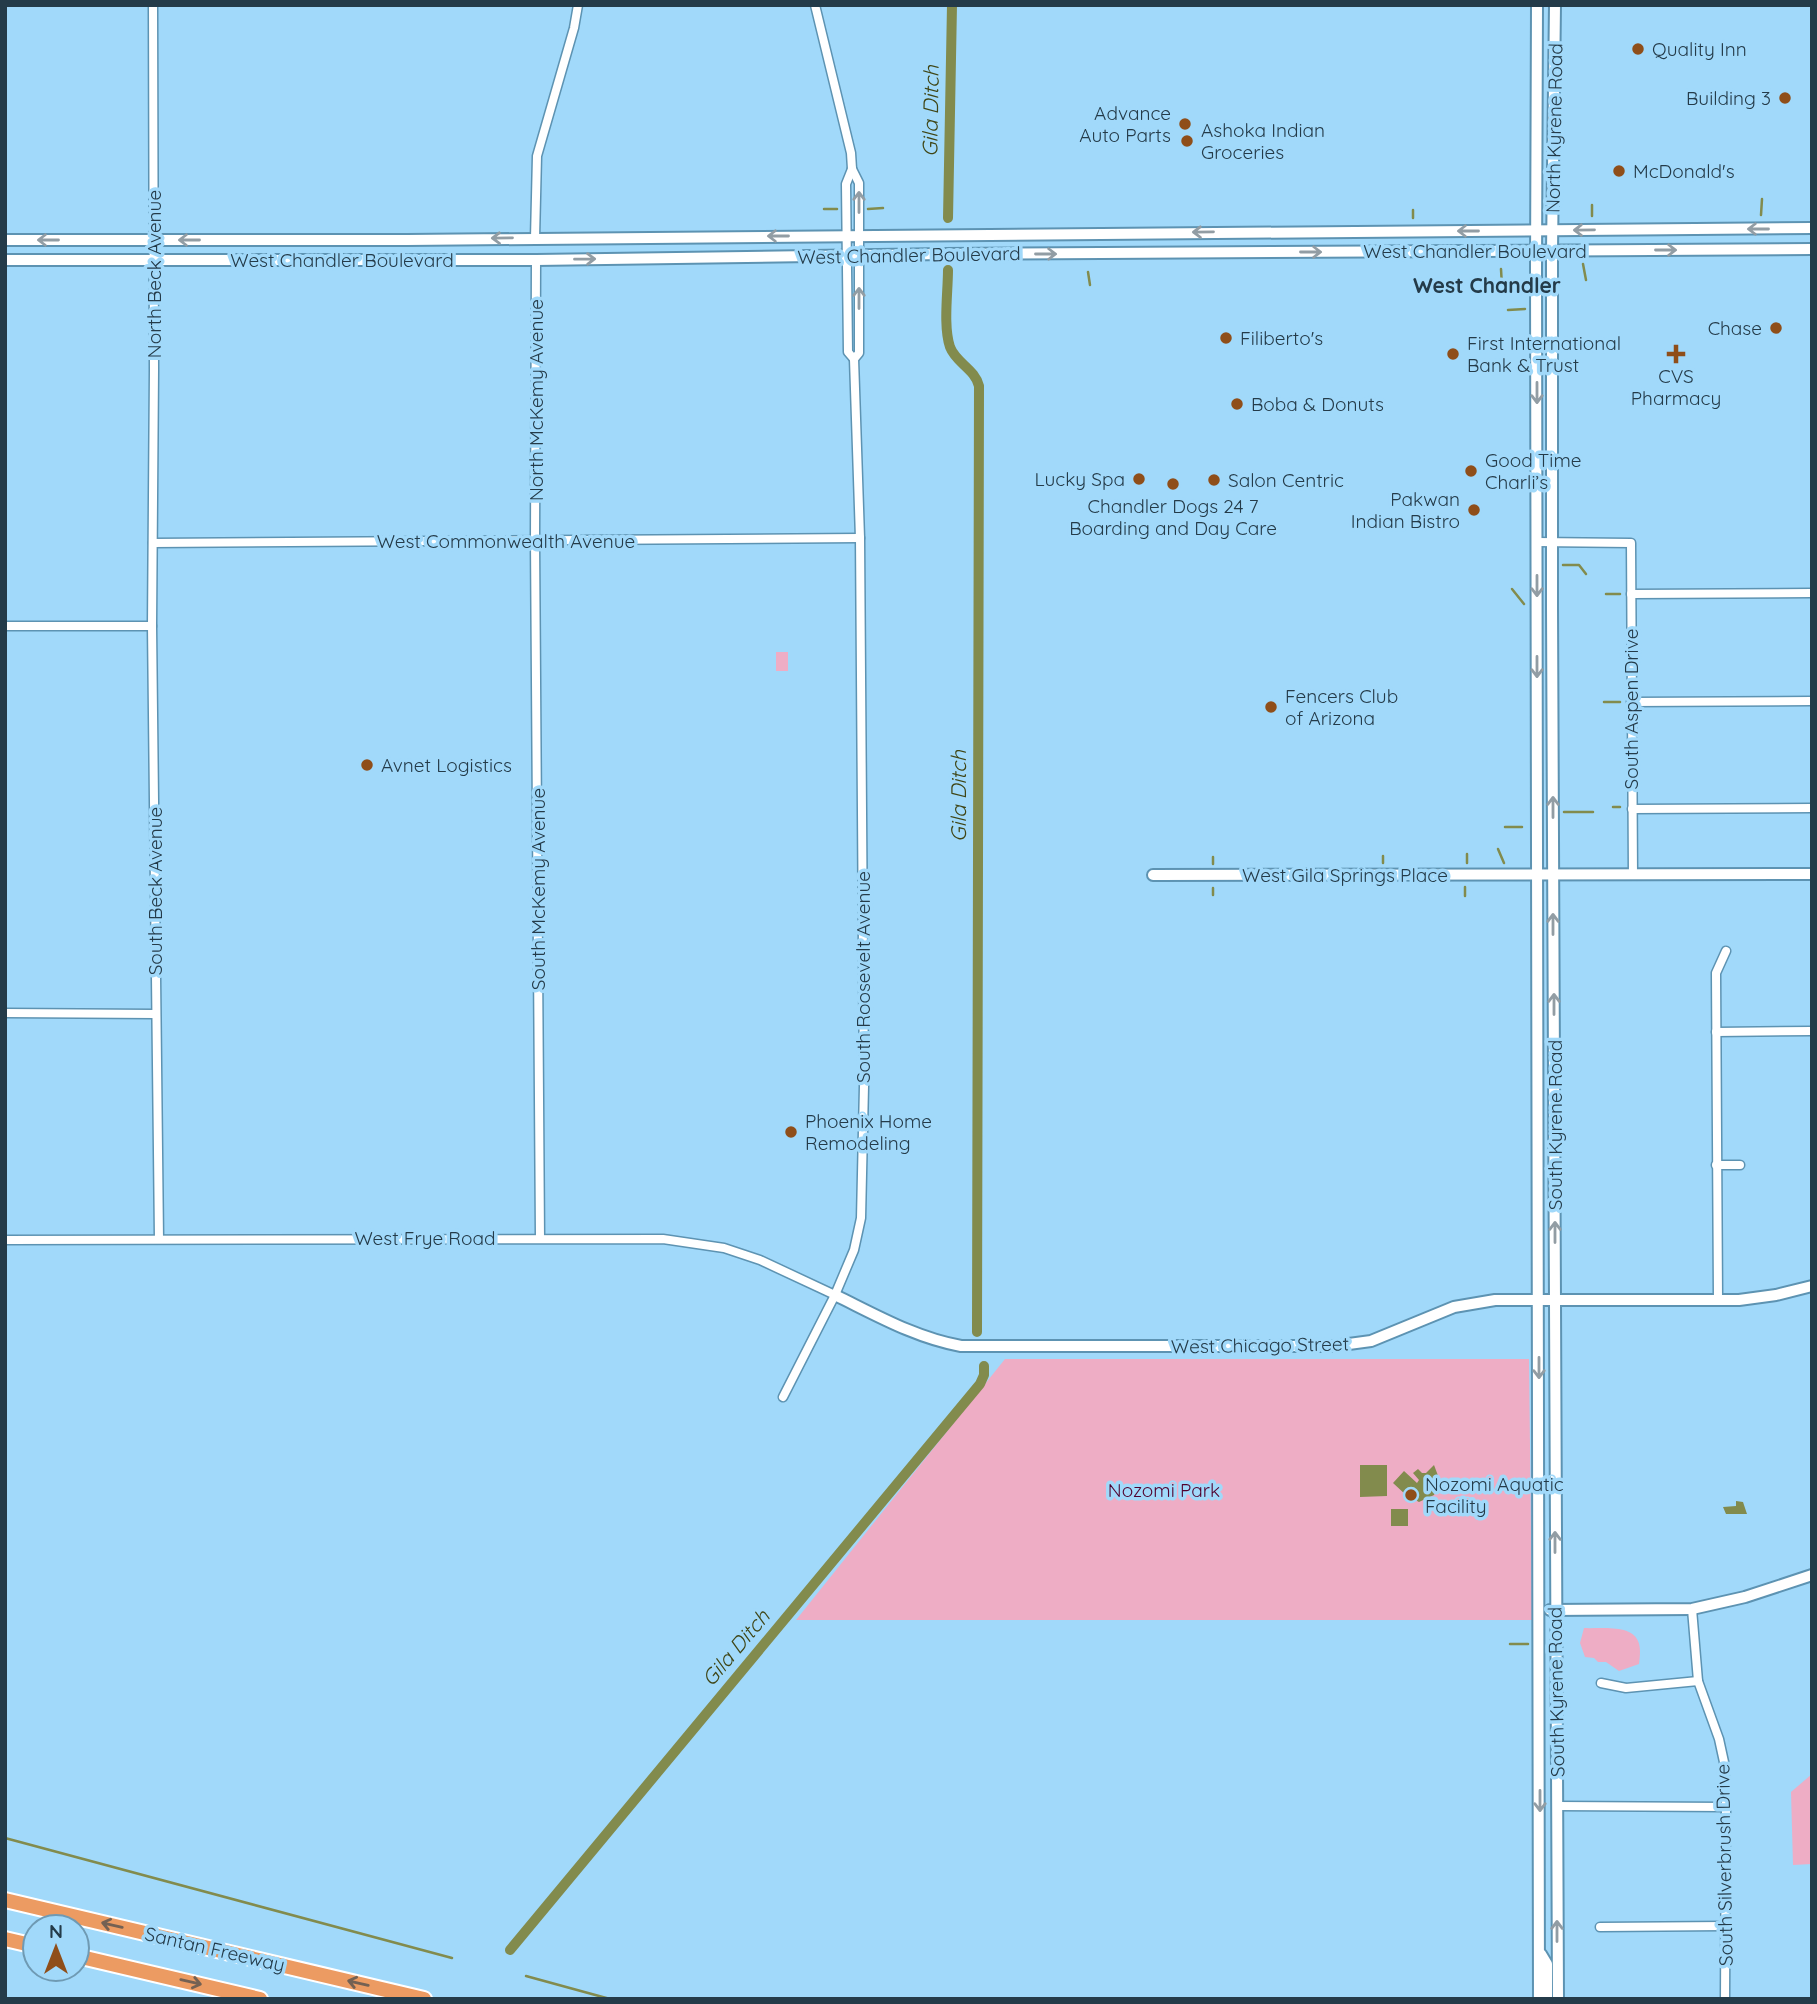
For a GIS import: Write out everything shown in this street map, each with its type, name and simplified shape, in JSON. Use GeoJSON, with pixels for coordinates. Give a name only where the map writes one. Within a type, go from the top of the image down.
{"type":"FeatureCollection","features":[{"type":"Feature","properties":{"kind":"highway","name":"Santan Freeway"},"geometry":{"type":"LineString","coordinates":[[5,1900],[424,1999]]}},
{"type":"Feature","properties":{"kind":"highway","name":"Santan Freeway"},"geometry":{"type":"LineString","coordinates":[[91,1959],[260,1999]]}},
{"type":"Feature","properties":{"kind":"main road","name":"North Kyrene Road"},"geometry":{"type":"LineString","coordinates":[[1536,251],[1537,5]]}},
{"type":"Feature","properties":{"kind":"main road","name":"North Kyrene Road"},"geometry":{"type":"LineString","coordinates":[[1552,251],[1555,5]]}},
{"type":"Feature","properties":{"kind":"main road","name":"West Chandler Boulevard"},"geometry":{"type":"LineString","coordinates":[[5,240],[1812,228]]}},
{"type":"Feature","properties":{"kind":"main road","name":"West Chandler Boulevard"},"geometry":{"type":"LineString","coordinates":[[5,260],[536,260],[944,254],[1812,249]]}},
{"type":"Feature","properties":{"kind":"main road","name":"South Kyrene Road"},"geometry":{"type":"LineString","coordinates":[[1536,251],[1539,1999]]}},
{"type":"Feature","properties":{"kind":"main road","name":"South Kyrene Road"},"geometry":{"type":"LineString","coordinates":[[1552,251],[1558,1999]]}},
{"type":"Feature","properties":{"kind":"main road"},"geometry":{"type":"LineString","coordinates":[[1537,434],[1546,423],[1552,403]]}},
{"type":"Feature","properties":{"kind":"main road","name":"West Gila Springs Place"},"geometry":{"type":"LineString","coordinates":[[1153,875],[1812,874]]}},
{"type":"Feature","properties":{"kind":"main road","name":"West Chicago Street"},"geometry":{"type":"LineString","coordinates":[[835,1295],[912,1333],[938,1342],[988,1348],[1334,1346],[1380,1339],[1459,1306],[1494,1300],[1739,1300],[1812,1286]]}},
{"type":"Feature","properties":{"kind":"main road"},"geometry":{"type":"LineString","coordinates":[[1540,1610],[1692,1609],[1745,1597],[1812,1575]]}},
{"type":"Feature","properties":{"kind":"main road"},"geometry":{"type":"LineString","coordinates":[[1539,1952],[1547,1964],[1547,1999]]}},
{"type":"Feature","properties":{"kind":"street","name":"North Beck Avenue"},"geometry":{"type":"LineString","coordinates":[[153,5],[153,543]]}},
{"type":"Feature","properties":{"kind":"street"},"geometry":{"type":"LineString","coordinates":[[535,237],[537,156],[578,5]]}},
{"type":"Feature","properties":{"kind":"street"},"geometry":{"type":"LineString","coordinates":[[815,5],[851,153],[852,169],[859,183],[859,353],[854,359],[848,352],[846,184],[852,169]]}},
{"type":"Feature","properties":{"kind":"street","name":"North McKemy Avenue"},"geometry":{"type":"LineString","coordinates":[[535,541],[536,260]]}},
{"type":"Feature","properties":{"kind":"street","name":"South Roosevelt Avenue"},"geometry":{"type":"LineString","coordinates":[[783,1397],[835,1295],[854,1250],[861,1218],[864,1076],[860,538],[854,359]]}},
{"type":"Feature","properties":{"kind":"street","name":"West Commonwealth Avenue"},"geometry":{"type":"LineString","coordinates":[[153,543],[860,538]]}},
{"type":"Feature","properties":{"kind":"street","name":"South McKemy Avenue"},"geometry":{"type":"LineString","coordinates":[[535,541],[540,1238]]}},
{"type":"Feature","properties":{"kind":"street"},"geometry":{"type":"LineString","coordinates":[[1537,542],[1553,542]]}},
{"type":"Feature","properties":{"kind":"street","name":"South Aspen Drive"},"geometry":{"type":"LineString","coordinates":[[1553,542],[1631,543],[1633,875]]}},
{"type":"Feature","properties":{"kind":"street","name":"South Beck Avenue"},"geometry":{"type":"LineString","coordinates":[[153,543],[159,1239]]}},
{"type":"Feature","properties":{"kind":"street"},"geometry":{"type":"LineString","coordinates":[[1631,594],[1812,593]]}},
{"type":"Feature","properties":{"kind":"street"},"geometry":{"type":"LineString","coordinates":[[5,626],[152,626]]}},
{"type":"Feature","properties":{"kind":"street"},"geometry":{"type":"LineString","coordinates":[[1631,702],[1812,701]]}},
{"type":"Feature","properties":{"kind":"street"},"geometry":{"type":"LineString","coordinates":[[1632,809],[1812,808]]}},
{"type":"Feature","properties":{"kind":"street"},"geometry":{"type":"LineString","coordinates":[[1718,1299],[1716,973],[1726,951]]}},
{"type":"Feature","properties":{"kind":"street"},"geometry":{"type":"LineString","coordinates":[[5,1013],[155,1014]]}},
{"type":"Feature","properties":{"kind":"street"},"geometry":{"type":"LineString","coordinates":[[1716,1031],[1812,1031]]}},
{"type":"Feature","properties":{"kind":"street"},"geometry":{"type":"LineString","coordinates":[[1716,1165],[1740,1165]]}},
{"type":"Feature","properties":{"kind":"street","name":"West Frye Road"},"geometry":{"type":"LineString","coordinates":[[5,1240],[663,1239],[724,1248],[760,1260],[835,1295]]}},
{"type":"Feature","properties":{"kind":"street","name":"South Silverbrush Drive"},"geometry":{"type":"LineString","coordinates":[[1692,1609],[1698,1681],[1719,1739],[1724,1762],[1725,1999]]}},
{"type":"Feature","properties":{"kind":"street"},"geometry":{"type":"LineString","coordinates":[[1601,1683],[1626,1688],[1698,1681]]}},
{"type":"Feature","properties":{"kind":"street"},"geometry":{"type":"LineString","coordinates":[[1557,1806],[1726,1807]]}},
{"type":"Feature","properties":{"kind":"street"},"geometry":{"type":"LineString","coordinates":[[1600,1927],[1726,1926]]}},
{"type":"Feature","properties":{"kind":"green space"},"geometry":{"type":"Polygon","coordinates":[[[776,652],[788,652],[788,671],[776,671],[776,652]]]}},
{"type":"Feature","properties":{"kind":"green space","name":"Nozomi Park"},"geometry":{"type":"Polygon","coordinates":[[[1005,1359],[1529,1359],[1532,1620],[796,1620],[1005,1359]]]}},
{"type":"Feature","properties":{"kind":"green space"},"geometry":{"type":"Polygon","coordinates":[[[1584,1628],[1614,1628],[1629,1632],[1639,1643],[1639,1664],[1619,1671],[1606,1662],[1585,1657],[1580,1643],[1584,1628]]]}},
{"type":"Feature","properties":{"kind":"green space"},"geometry":{"type":"Polygon","coordinates":[[[1812,1774],[1812,1864],[1793,1865],[1791,1792],[1812,1774]]]}},
{"type":"Feature","properties":{"kind":"shaded area"},"geometry":{"type":"Polygon","coordinates":[[[1360,1465],[1387,1465],[1387,1496],[1360,1497],[1360,1465]]]}},
{"type":"Feature","properties":{"kind":"shaded area"},"geometry":{"type":"Polygon","coordinates":[[[1434,1465],[1440,1481],[1434,1495],[1419,1502],[1393,1483],[1404,1471],[1417,1483],[1419,1480],[1413,1473],[1418,1469],[1426,1473],[1434,1465]]]}},
{"type":"Feature","properties":{"kind":"shaded area"},"geometry":{"type":"Polygon","coordinates":[[[1736,1501],[1743,1502],[1747,1514],[1726,1514],[1723,1507],[1736,1506],[1736,1501]]]}},
{"type":"Feature","properties":{"kind":"shaded area"},"geometry":{"type":"Polygon","coordinates":[[[1391,1509],[1408,1509],[1408,1526],[1391,1526],[1391,1509]]]}},
{"type":"Feature","properties":{"kind":"waterway","name":"Gila Ditch"},"geometry":{"type":"LineString","coordinates":[[948,218],[952,5]]}},
{"type":"Feature","properties":{"kind":"waterway"},"geometry":{"type":"LineString","coordinates":[[1761,215],[1762,199]]}},
{"type":"Feature","properties":{"kind":"waterway"},"geometry":{"type":"LineString","coordinates":[[1592,205],[1592,216]]}},
{"type":"Feature","properties":{"kind":"waterway"},"geometry":{"type":"LineString","coordinates":[[868,209],[883,208]]}},
{"type":"Feature","properties":{"kind":"waterway"},"geometry":{"type":"LineString","coordinates":[[824,209],[837,209]]}},
{"type":"Feature","properties":{"kind":"waterway"},"geometry":{"type":"LineString","coordinates":[[1413,210],[1413,218]]}},
{"type":"Feature","properties":{"kind":"waterway"},"geometry":{"type":"LineString","coordinates":[[1583,264],[1586,280]]}},
{"type":"Feature","properties":{"kind":"waterway"},"geometry":{"type":"LineString","coordinates":[[1501,269],[1502,287]]}},
{"type":"Feature","properties":{"kind":"waterway","name":"Gila Ditch"},"geometry":{"type":"LineString","coordinates":[[948,270],[946,319],[950,347],[974,375],[979,386],[977,1332]]}},
{"type":"Feature","properties":{"kind":"waterway"},"geometry":{"type":"LineString","coordinates":[[1088,272],[1090,285]]}},
{"type":"Feature","properties":{"kind":"waterway"},"geometry":{"type":"LineString","coordinates":[[1508,310],[1525,309]]}},
{"type":"Feature","properties":{"kind":"waterway"},"geometry":{"type":"LineString","coordinates":[[1563,565],[1579,565],[1586,574]]}},
{"type":"Feature","properties":{"kind":"waterway"},"geometry":{"type":"LineString","coordinates":[[1512,589],[1524,604]]}},
{"type":"Feature","properties":{"kind":"waterway"},"geometry":{"type":"LineString","coordinates":[[1606,594],[1620,594]]}},
{"type":"Feature","properties":{"kind":"waterway"},"geometry":{"type":"LineString","coordinates":[[1604,702],[1620,702]]}},
{"type":"Feature","properties":{"kind":"waterway"},"geometry":{"type":"LineString","coordinates":[[1613,807],[1620,807]]}},
{"type":"Feature","properties":{"kind":"waterway"},"geometry":{"type":"LineString","coordinates":[[1564,812],[1593,812]]}},
{"type":"Feature","properties":{"kind":"waterway"},"geometry":{"type":"LineString","coordinates":[[1505,827],[1522,827]]}},
{"type":"Feature","properties":{"kind":"waterway"},"geometry":{"type":"LineString","coordinates":[[1498,849],[1504,863]]}},
{"type":"Feature","properties":{"kind":"waterway"},"geometry":{"type":"LineString","coordinates":[[1467,854],[1467,863]]}},
{"type":"Feature","properties":{"kind":"waterway"},"geometry":{"type":"LineString","coordinates":[[1383,856],[1383,863]]}},
{"type":"Feature","properties":{"kind":"waterway"},"geometry":{"type":"LineString","coordinates":[[1213,857],[1213,864]]}},
{"type":"Feature","properties":{"kind":"waterway"},"geometry":{"type":"LineString","coordinates":[[1465,887],[1465,896]]}},
{"type":"Feature","properties":{"kind":"waterway"},"geometry":{"type":"LineString","coordinates":[[1213,888],[1213,895]]}},
{"type":"Feature","properties":{"kind":"waterway","name":"Gila Ditch"},"geometry":{"type":"LineString","coordinates":[[510,1950],[980,1384],[984,1366]]}},
{"type":"Feature","properties":{"kind":"waterway"},"geometry":{"type":"LineString","coordinates":[[1510,1644],[1528,1644]]}},
{"type":"Feature","properties":{"kind":"waterway"},"geometry":{"type":"LineString","coordinates":[[5,1838],[452,1958]]}},
{"type":"Feature","properties":{"kind":"waterway"},"geometry":{"type":"LineString","coordinates":[[526,1976],[610,1999]]}},
{"type":"Feature","properties":{"kind":"place","name":"Quality Inn"},"geometry":{"type":"Point","coordinates":[1638,49]}},
{"type":"Feature","properties":{"kind":"place","name":"Building 3"},"geometry":{"type":"Point","coordinates":[1785,98]}},
{"type":"Feature","properties":{"kind":"place","name":"Advance Auto Parts"},"geometry":{"type":"Point","coordinates":[1185,124]}},
{"type":"Feature","properties":{"kind":"place","name":"Ashoka Indian Groceries"},"geometry":{"type":"Point","coordinates":[1187,141]}},
{"type":"Feature","properties":{"kind":"place","name":"McDonald's"},"geometry":{"type":"Point","coordinates":[1619,171]}},
{"type":"Feature","properties":{"kind":"place","name":"Chase"},"geometry":{"type":"Point","coordinates":[1776,328]}},
{"type":"Feature","properties":{"kind":"place","name":"Filiberto's"},"geometry":{"type":"Point","coordinates":[1226,338]}},
{"type":"Feature","properties":{"kind":"place","name":"First International Bank & Trust"},"geometry":{"type":"Point","coordinates":[1453,354]}},
{"type":"Feature","properties":{"kind":"place","name":"CVS Pharmacy"},"geometry":{"type":"Point","coordinates":[1676,354]}},
{"type":"Feature","properties":{"kind":"place","name":"Boba & Donuts"},"geometry":{"type":"Point","coordinates":[1237,404]}},
{"type":"Feature","properties":{"kind":"place","name":"Good Time Charli’s"},"geometry":{"type":"Point","coordinates":[1471,471]}},
{"type":"Feature","properties":{"kind":"place","name":"Lucky Spa"},"geometry":{"type":"Point","coordinates":[1139,479]}},
{"type":"Feature","properties":{"kind":"place","name":"Salon Centric"},"geometry":{"type":"Point","coordinates":[1214,480]}},
{"type":"Feature","properties":{"kind":"place","name":"Chandler Dogs 24 7 Boarding and Day Care"},"geometry":{"type":"Point","coordinates":[1173,484]}},
{"type":"Feature","properties":{"kind":"place","name":"Pakwan Indian Bistro"},"geometry":{"type":"Point","coordinates":[1474,510]}},
{"type":"Feature","properties":{"kind":"place","name":"Fencers Club of Arizona"},"geometry":{"type":"Point","coordinates":[1271,707]}},
{"type":"Feature","properties":{"kind":"place","name":"Avnet Logistics"},"geometry":{"type":"Point","coordinates":[367,765]}},
{"type":"Feature","properties":{"kind":"place","name":"Phoenix Home Remodeling"},"geometry":{"type":"Point","coordinates":[791,1132]}},
{"type":"Feature","properties":{"kind":"place","name":"Nozomi Aquatic Facility"},"geometry":{"type":"Point","coordinates":[1411,1495]}},
{"type":"Feature","properties":{"kind":"district","name":"West Chandler"},"geometry":{"type":"Point","coordinates":[1487,286]}}]}
